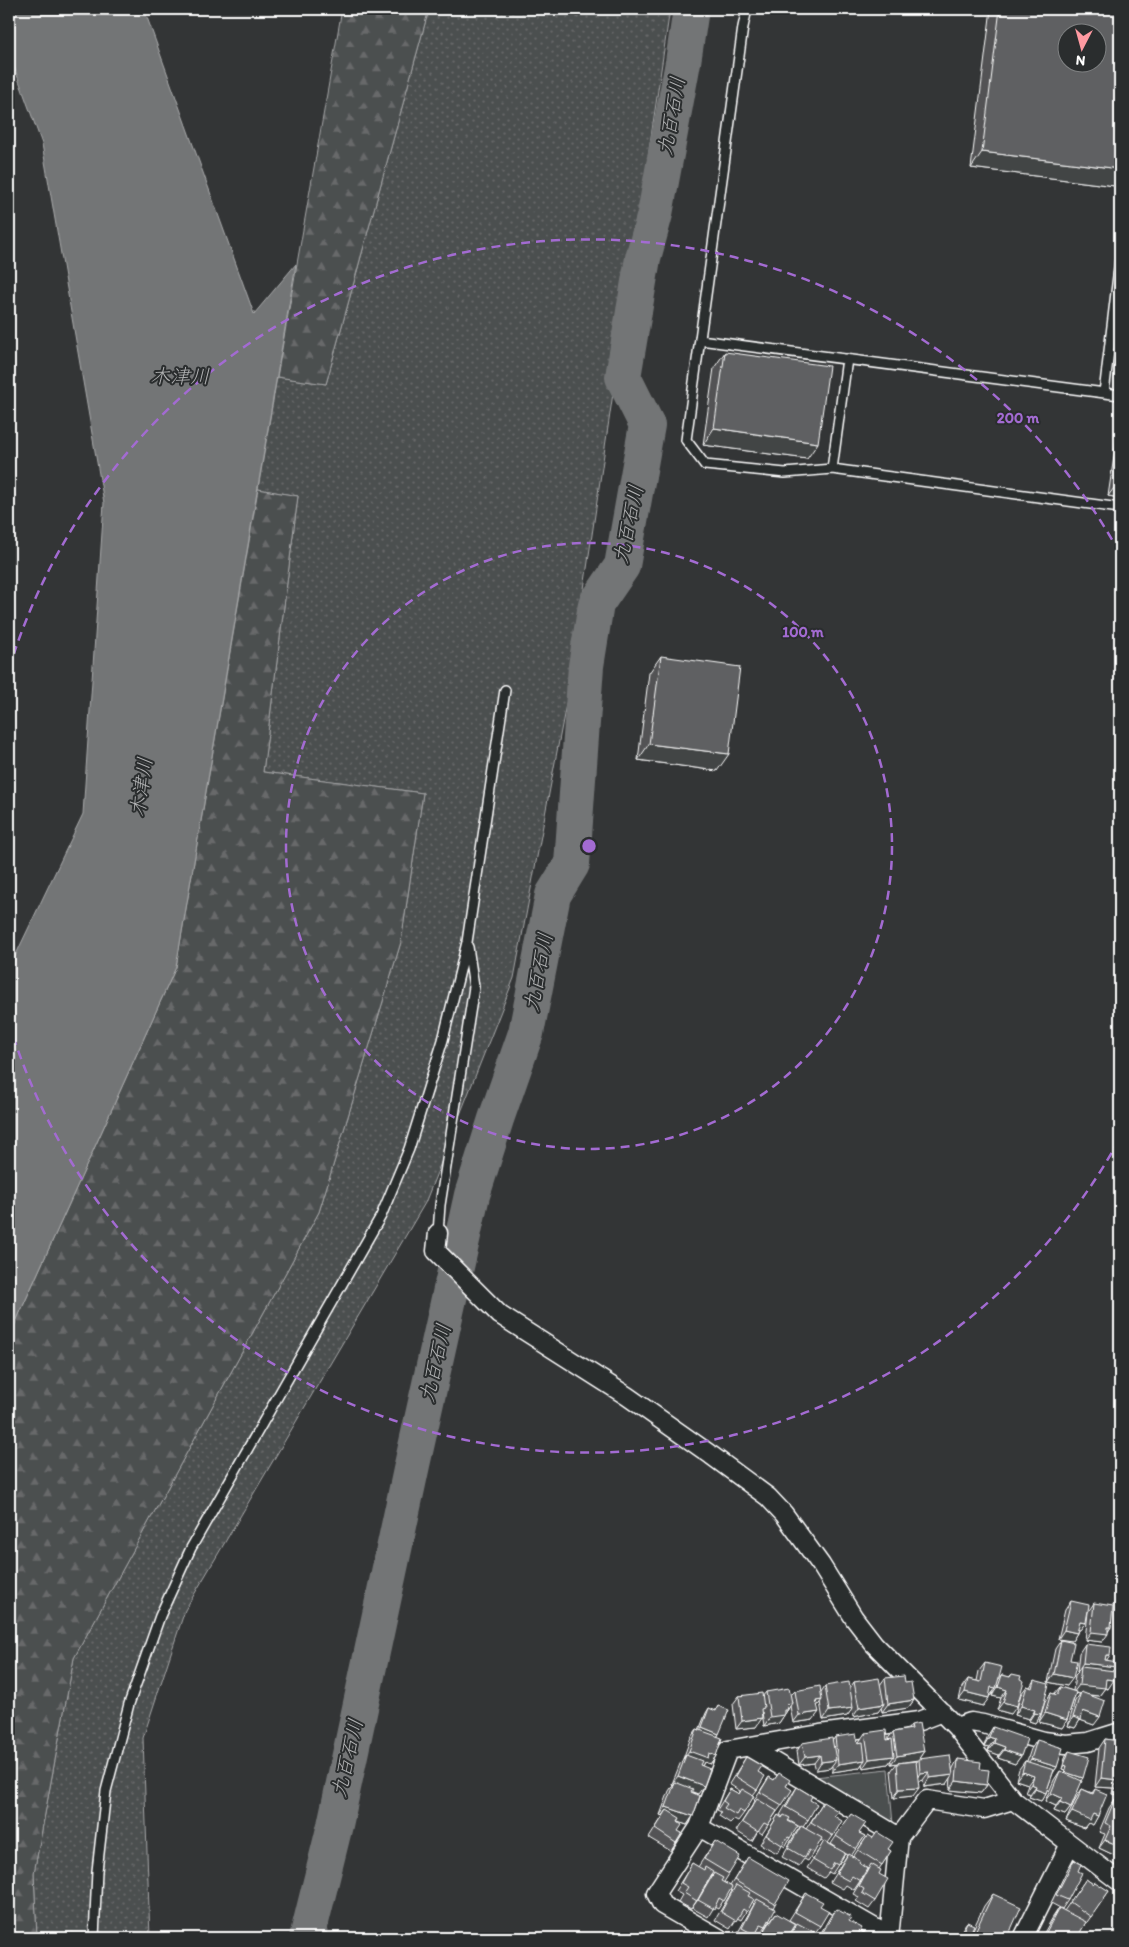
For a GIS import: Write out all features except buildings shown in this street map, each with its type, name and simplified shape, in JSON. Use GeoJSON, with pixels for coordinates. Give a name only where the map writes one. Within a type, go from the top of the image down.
{"type":"FeatureCollection","features":[{"type":"Feature","properties":{"kind":"street"},"geometry":{"type":"LineString","coordinates":[[438,1233],[436,1251],[500,1315],[642,1407],[768,1497],[784,1514],[816,1558],[854,1618],[874,1644],[956,1727],[1013,1800],[1120,1882]]}},
{"type":"Feature","properties":{"kind":"street"},"geometry":{"type":"LineString","coordinates":[[719,1938],[662,1904],[656,1893],[699,1827],[728,1750],[820,1734],[919,1721],[942,1712]]}},
{"type":"Feature","properties":{"kind":"street"},"geometry":{"type":"LineString","coordinates":[[956,1727],[971,1722],[1044,1741],[1066,1744],[1088,1742],[1120,1732]]}},
{"type":"Feature","properties":{"kind":"street"},"geometry":{"type":"LineString","coordinates":[[749,1747],[899,1837]]}},
{"type":"Feature","properties":{"kind":"street"},"geometry":{"type":"LineString","coordinates":[[699,1827],[889,1937],[899,1837],[926,1800],[984,1809],[1013,1800]]}},
{"type":"Feature","properties":{"kind":"street"},"geometry":{"type":"LineString","coordinates":[[1023,1938],[1070,1844]]}},
{"type":"Feature","properties":{"kind":"lane"},"geometry":{"type":"LineString","coordinates":[[747,9],[742,27],[686,440],[705,465],[785,473],[832,468],[1120,508]]}},
{"type":"Feature","properties":{"kind":"lane"},"geometry":{"type":"LineString","coordinates":[[1104,392],[1120,259]]}},
{"type":"Feature","properties":{"kind":"lane"},"geometry":{"type":"LineString","coordinates":[[700,340],[1120,395]]}},
{"type":"Feature","properties":{"kind":"lane"},"geometry":{"type":"LineString","coordinates":[[832,468],[847,359]]}},
{"type":"Feature","properties":{"kind":"lane"},"geometry":{"type":"LineString","coordinates":[[94,1938],[97,1871],[106,1791],[129,1704],[160,1616],[191,1548],[381,1216],[409,1149],[443,1040],[467,942],[505,690]]}},
{"type":"Feature","properties":{"kind":"lane"},"geometry":{"type":"LineString","coordinates":[[438,1233],[440,1205],[474,987],[467,942]]}},
{"type":"Feature","properties":{"kind":"green space"},"geometry":{"type":"Polygon","coordinates":[[[342,9],[429,9],[326,384],[277,377],[342,9]]]}},
{"type":"Feature","properties":{"kind":"green space"},"geometry":{"type":"Polygon","coordinates":[[[429,9],[670,9],[570,683],[514,978],[425,1203],[185,1610],[143,1738],[150,1938],[37,1938],[34,1873],[74,1658],[319,1212],[401,942],[423,793],[263,772],[298,496],[258,489],[277,377],[326,384],[429,9]]]}},
{"type":"Feature","properties":{"kind":"green space"},"geometry":{"type":"Polygon","coordinates":[[[258,489],[298,496],[263,772],[423,793],[401,942],[319,1212],[74,1658],[34,1873],[37,1938],[9,1938],[9,1337],[176,967],[258,489]]]}},
{"type":"Feature","properties":{"kind":"green space"},"geometry":{"type":"Polygon","coordinates":[[[888,1769],[893,1824],[815,1777],[888,1769]]]}},
{"type":"Feature","properties":{"kind":"water","name":"木津川"},"geometry":{"type":"Polygon","coordinates":[[[9,9],[144,9],[254,314],[296,264],[176,967],[9,1337],[9,969],[83,814],[104,503],[42,144],[9,53],[9,9]]]}},
{"type":"Feature","properties":{"kind":"waterway","name":"九百石川"},"geometry":{"type":"LineString","coordinates":[[307,1938],[335,1825],[472,1195],[526,1033],[553,895],[572,864],[586,666],[596,604],[622,566],[647,425],[623,377],[643,258],[655,214],[691,9]]}}]}
